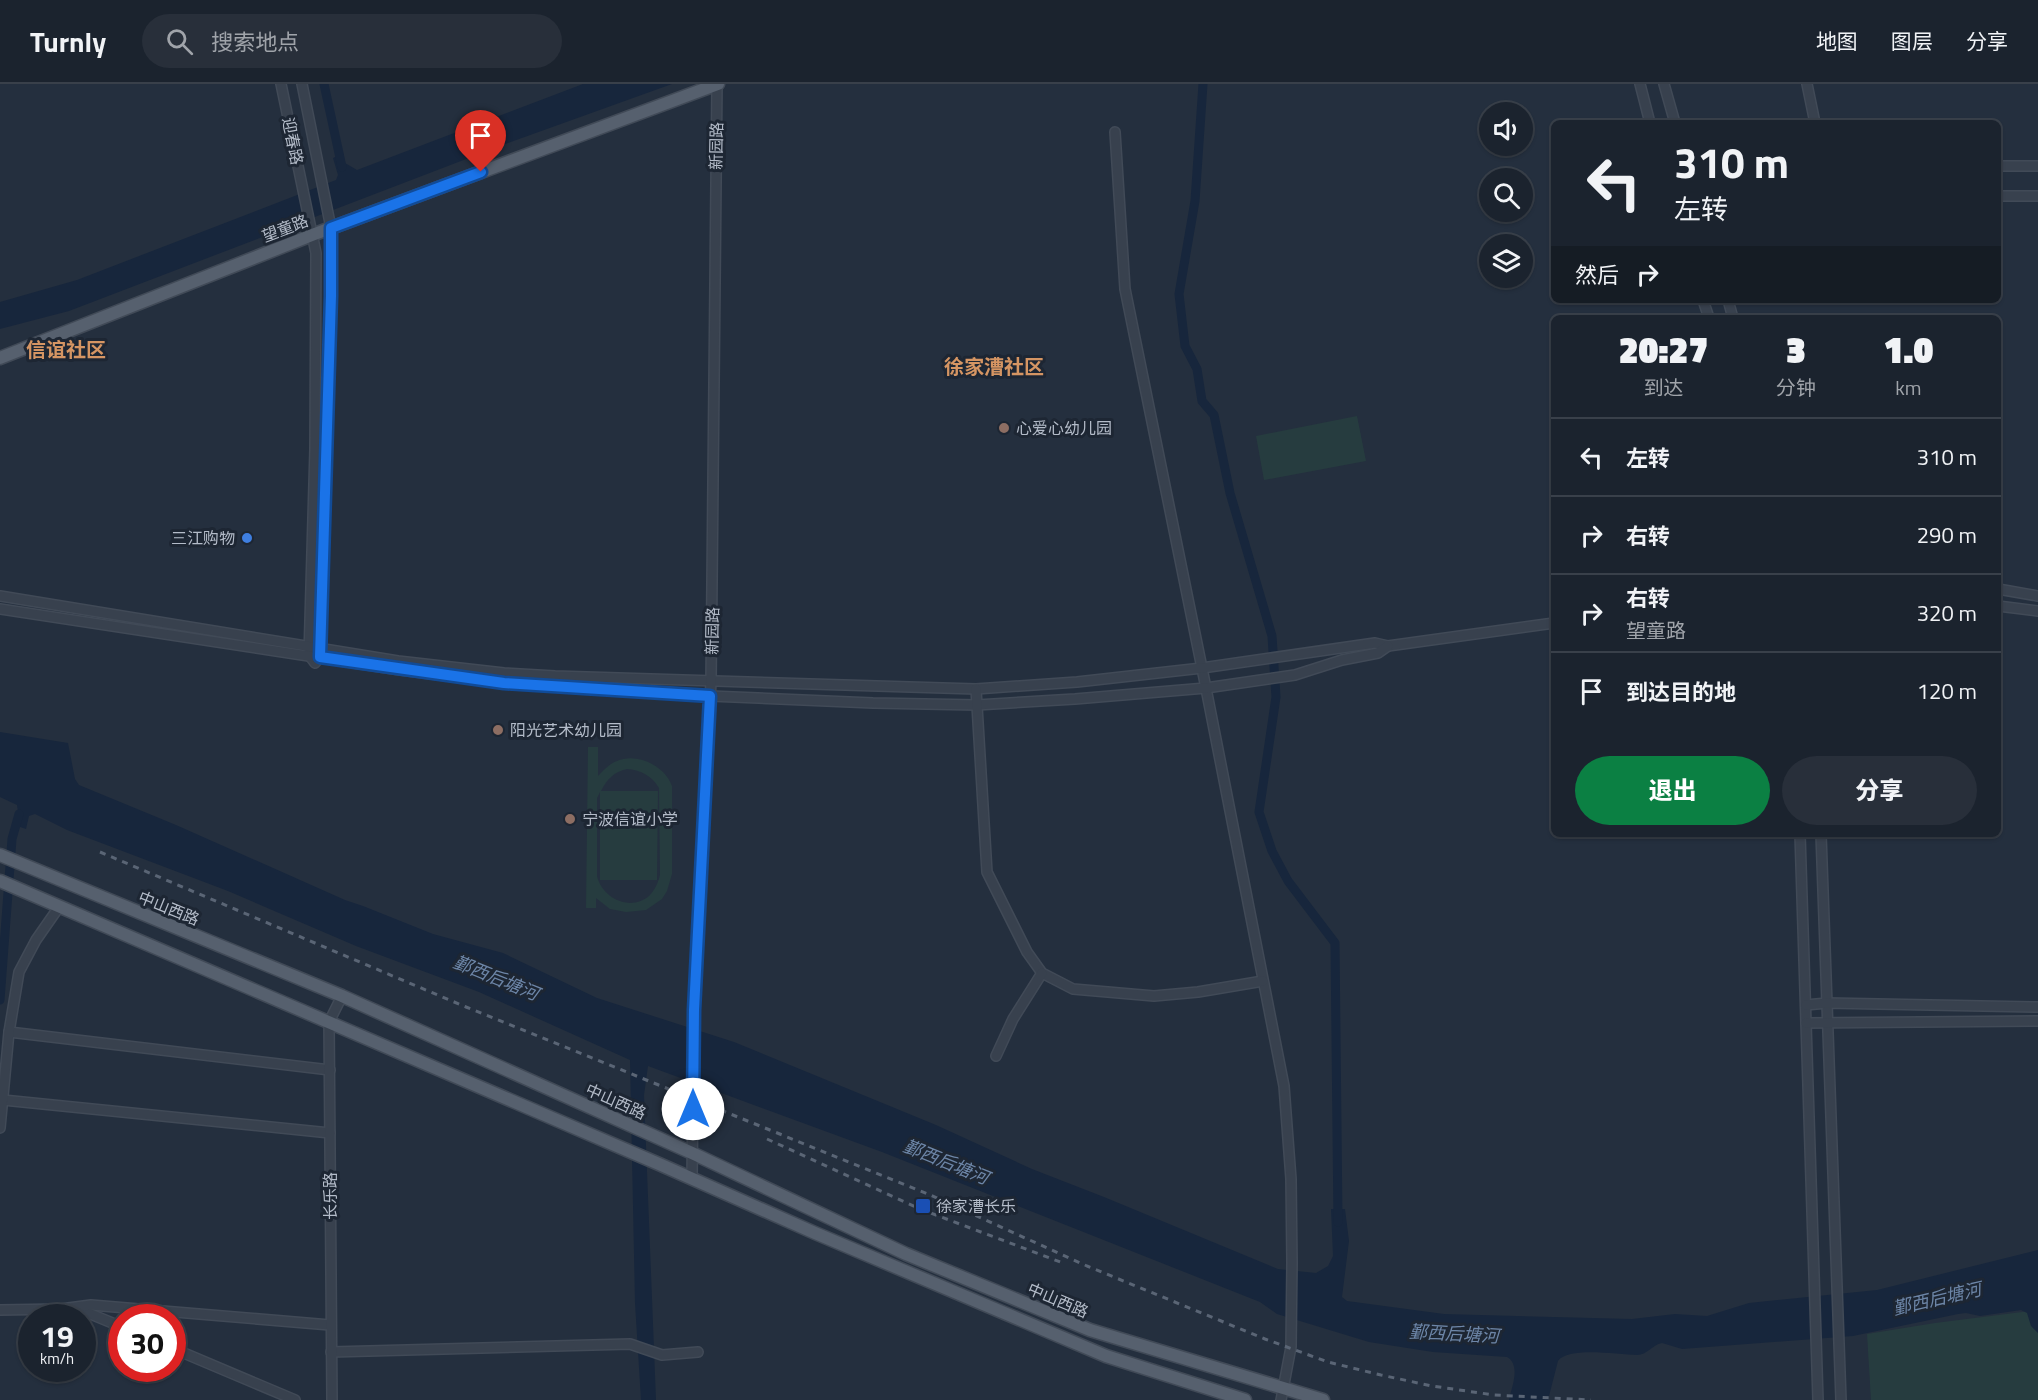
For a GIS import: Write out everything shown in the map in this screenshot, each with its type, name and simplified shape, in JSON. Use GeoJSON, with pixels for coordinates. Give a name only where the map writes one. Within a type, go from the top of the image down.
{"type":"FeatureCollection","features":[{"type":"Feature","properties":{"kind":"main road","name":"望童路"},"geometry":{"type":"LineString","coordinates":[[0,358],[312,235],[717,84]]}},
{"type":"Feature","properties":{"kind":"main road","name":"中山西路"},"geometry":{"type":"LineString","coordinates":[[0,855],[342,996],[619,1120],[906,1254],[1090,1330],[1282,1395],[1323,1400]]}},
{"type":"Feature","properties":{"kind":"main road","name":"中山西路"},"geometry":{"type":"LineString","coordinates":[[0,881],[815,1233],[1106,1356],[1245,1400]]}},
{"type":"Feature","properties":{"kind":"street","name":"迎春路"},"geometry":{"type":"LineString","coordinates":[[281,84],[315,253],[315,449],[309,651]]}},
{"type":"Feature","properties":{"kind":"street","name":"迎春路"},"geometry":{"type":"LineString","coordinates":[[302,84],[331,228],[321,652]]}},
{"type":"Feature","properties":{"kind":"street","name":"新园路"},"geometry":{"type":"LineString","coordinates":[[692,1178],[694,1010],[711,682],[717,84]]}},
{"type":"Feature","properties":{"kind":"street"},"geometry":{"type":"LineString","coordinates":[[1640,84],[1649,120]]}},
{"type":"Feature","properties":{"kind":"street"},"geometry":{"type":"LineString","coordinates":[[1664,84],[1674,120]]}},
{"type":"Feature","properties":{"kind":"street"},"geometry":{"type":"LineString","coordinates":[[1807,84],[1814,120]]}},
{"type":"Feature","properties":{"kind":"street"},"geometry":{"type":"LineString","coordinates":[[1115,132],[1125,290],[1284,1086],[1291,1179],[1292,1321],[1291,1347],[1282,1395]]}},
{"type":"Feature","properties":{"kind":"street"},"geometry":{"type":"LineString","coordinates":[[2001,166],[2038,166]]}},
{"type":"Feature","properties":{"kind":"street"},"geometry":{"type":"LineString","coordinates":[[2001,196],[2038,196]]}},
{"type":"Feature","properties":{"kind":"street"},"geometry":{"type":"LineString","coordinates":[[2001,590],[2038,596]]}},
{"type":"Feature","properties":{"kind":"street"},"geometry":{"type":"LineString","coordinates":[[0,596],[309,651]]}},
{"type":"Feature","properties":{"kind":"street"},"geometry":{"type":"LineString","coordinates":[[2001,606],[2038,611]]}},
{"type":"Feature","properties":{"kind":"street"},"geometry":{"type":"LineString","coordinates":[[0,609],[309,651],[504,673],[976,690],[1077,682],[1202,668],[1375,644],[1388,646],[1551,623]]}},
{"type":"Feature","properties":{"kind":"street"},"geometry":{"type":"LineString","coordinates":[[321,652],[504,683],[710,696],[977,705],[1206,688],[1256,681],[1295,675],[1342,660],[1378,653],[1388,646]]}},
{"type":"Feature","properties":{"kind":"street"},"geometry":{"type":"LineString","coordinates":[[976,690],[987,872],[1027,952],[1042,974],[1073,989],[1154,996],[1198,992],[1263,981]]}},
{"type":"Feature","properties":{"kind":"street"},"geometry":{"type":"LineString","coordinates":[[1800,837],[1818,1400]]}},
{"type":"Feature","properties":{"kind":"street"},"geometry":{"type":"LineString","coordinates":[[1821,837],[1841,1400]]}},
{"type":"Feature","properties":{"kind":"street"},"geometry":{"type":"LineString","coordinates":[[0,1128],[9,1032],[19,972],[58,907]]}},
{"type":"Feature","properties":{"kind":"street"},"geometry":{"type":"LineString","coordinates":[[996,1056],[1013,1018],[1042,974]]}},
{"type":"Feature","properties":{"kind":"street","name":"长乐路"},"geometry":{"type":"LineString","coordinates":[[332,1400],[329,1022],[342,996]]}},
{"type":"Feature","properties":{"kind":"street"},"geometry":{"type":"LineString","coordinates":[[1806,1005],[1827,1003],[2038,1007]]}},
{"type":"Feature","properties":{"kind":"street"},"geometry":{"type":"LineString","coordinates":[[1806,1023],[2038,1021]]}},
{"type":"Feature","properties":{"kind":"street"},"geometry":{"type":"LineString","coordinates":[[9,1032],[330,1070]]}},
{"type":"Feature","properties":{"kind":"street"},"geometry":{"type":"LineString","coordinates":[[3,1100],[330,1133]]}},
{"type":"Feature","properties":{"kind":"street"},"geometry":{"type":"LineString","coordinates":[[96,1305],[330,1325]]}},
{"type":"Feature","properties":{"kind":"street"},"geometry":{"type":"LineString","coordinates":[[0,1310],[18,1309]]}},
{"type":"Feature","properties":{"kind":"street"},"geometry":{"type":"LineString","coordinates":[[331,1352],[630,1344],[662,1355],[698,1352]]}},
{"type":"Feature","properties":{"kind":"street"},"geometry":{"type":"LineString","coordinates":[[186,1354],[295,1400]]}},
{"type":"Feature","properties":{"kind":"green space"},"geometry":{"type":"Polygon","coordinates":[[[1357,416],[1366,461],[1264,480],[1256,436],[1357,416]]]}},
{"type":"Feature","properties":{"kind":"green space"},"geometry":{"type":"Polygon","coordinates":[[[588,747],[598,747],[598,776],[614,762],[633,758],[657,767],[668,779],[672,786],[672,874],[662,899],[646,910],[626,912],[610,909],[596,898],[596,908],[586,908],[588,747]],[[622,770],[615,774],[601,791],[658,791],[657,880],[600,880],[600,792],[597,798],[597,876],[605,891],[626,903],[642,901],[649,896],[660,875],[659,788],[649,777],[632,770],[622,770]]]}},
{"type":"Feature","properties":{"kind":"green space"},"geometry":{"type":"Polygon","coordinates":[[[2038,1310],[2038,1400],[1871,1400],[1867,1334],[2038,1310]]]}},
{"type":"Feature","properties":{"kind":"water"},"geometry":{"type":"Polygon","coordinates":[[[583,84],[672,84],[508,143],[69,311],[0,329],[0,302],[77,280],[336,180],[338,175],[333,158],[343,153],[345,163],[357,170],[583,84]]]}},
{"type":"Feature","properties":{"kind":"water","name":"鄞西后塘河"},"geometry":{"type":"Polygon","coordinates":[[[0,732],[68,743],[75,779],[79,785],[345,900],[433,934],[503,953],[597,998],[734,1042],[936,1125],[1032,1169],[1278,1269],[1316,1273],[1328,1266],[1333,1256],[1331,1209],[1345,1209],[1349,1241],[1342,1297],[1347,1301],[1444,1314],[1632,1319],[1675,1314],[1707,1316],[1749,1303],[1877,1290],[2038,1250],[2038,1333],[2031,1326],[2027,1313],[2021,1310],[1980,1316],[1958,1314],[1853,1336],[1682,1349],[1662,1343],[1637,1355],[1594,1352],[1572,1354],[1558,1361],[1548,1400],[1509,1400],[1515,1370],[1507,1357],[1433,1352],[1369,1342],[1277,1314],[1260,1302],[882,1152],[648,1066],[644,1095],[656,1400],[641,1400],[635,1303],[630,1060],[479,992],[356,946],[228,891],[67,830],[35,814],[29,816],[26,829],[14,825],[18,812],[17,805],[0,797],[0,732]]]}},
{"type":"Feature","properties":{"kind":"waterway"},"geometry":{"type":"LineString","coordinates":[[324,84],[342,167]]}},
{"type":"Feature","properties":{"kind":"waterway"},"geometry":{"type":"LineString","coordinates":[[1203,84],[1195,201],[1179,294],[1185,346],[1197,369],[1202,401],[1214,415],[1230,493],[1272,636],[1276,697],[1259,812],[1272,851],[1288,881],[1335,943],[1338,1222]]}},
{"type":"Feature","properties":{"kind":"waterway"},"geometry":{"type":"LineString","coordinates":[[0,1000],[12,839],[19,814]]}},
{"type":"Feature","properties":{"kind":"railway"},"geometry":{"type":"LineString","coordinates":[[100,852],[466,1007],[928,1194],[1087,1266],[1265,1339],[1328,1362],[1432,1386],[1494,1395],[1591,1400]]}},
{"type":"Feature","properties":{"kind":"railway"},"geometry":{"type":"LineString","coordinates":[[767,1139],[920,1209],[1063,1263]]}},
{"type":"Feature","properties":{"kind":"place","name":"心爱心幼儿园"},"geometry":{"type":"Point","coordinates":[1004,428]}},
{"type":"Feature","properties":{"kind":"place","name":"三江购物"},"geometry":{"type":"Point","coordinates":[247,538]}},
{"type":"Feature","properties":{"kind":"place","name":"阳光艺术幼儿园"},"geometry":{"type":"Point","coordinates":[498,730]}},
{"type":"Feature","properties":{"kind":"place","name":"宁波信谊小学"},"geometry":{"type":"Point","coordinates":[570,819]}},
{"type":"Feature","properties":{"kind":"place","name":"徐家漕长乐"},"geometry":{"type":"Point","coordinates":[923,1206]}},
{"type":"Feature","properties":{"kind":"district","name":"信谊社区"},"geometry":{"type":"Point","coordinates":[66,350]}},
{"type":"Feature","properties":{"kind":"district","name":"徐家漕社区"},"geometry":{"type":"Point","coordinates":[994,367]}},
{"type":"Feature","properties":{"kind":"route"},"geometry":{"type":"LineString","coordinates":[[481,172],[331,228],[320,657],[504,683],[710,696],[694,1010],[693,1109]]}}]}
